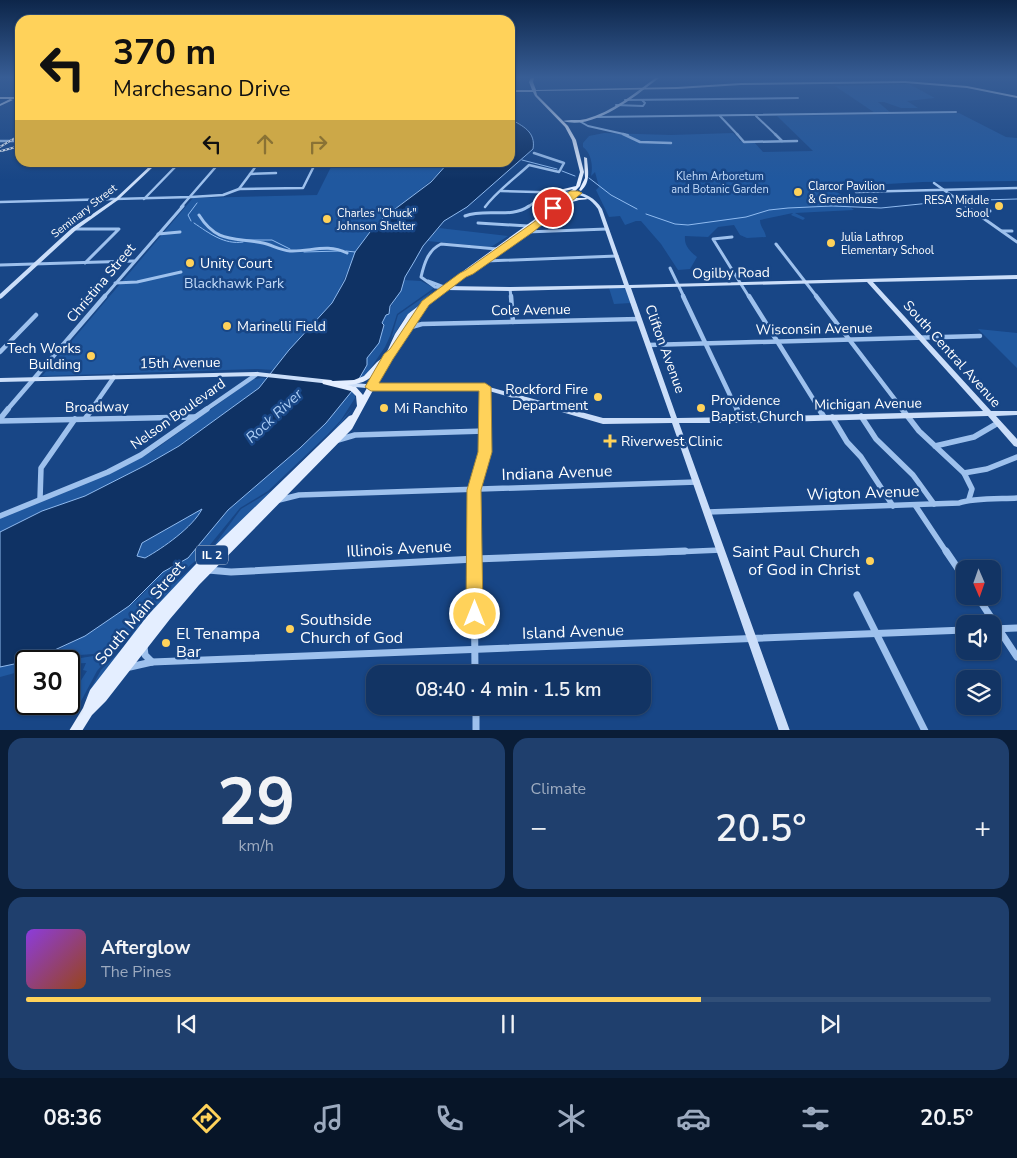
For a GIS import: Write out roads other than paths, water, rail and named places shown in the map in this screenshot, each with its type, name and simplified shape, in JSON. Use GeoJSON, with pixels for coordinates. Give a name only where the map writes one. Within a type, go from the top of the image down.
{"type":"FeatureCollection","features":[{"type":"Feature","properties":{"kind":"main road"},"geometry":{"type":"LineString","coordinates":[[552,111],[571,134],[582,169],[573,189],[558,192]]}},
{"type":"Feature","properties":{"kind":"main road","name":"South Main Street"},"geometry":{"type":"LineString","coordinates":[[525,230],[535,226],[562,207],[576,194],[587,178],[587,168],[579,140],[569,125],[554,111]]}},
{"type":"Feature","properties":{"kind":"main road","name":"South Main Street"},"geometry":{"type":"LineString","coordinates":[[75,730],[88,711],[102,697],[203,569],[278,500],[337,440],[352,431],[357,412],[407,319],[425,303],[553,208],[576,194],[582,169]]}},
{"type":"Feature","properties":{"kind":"main road"},"geometry":{"type":"LineString","coordinates":[[562,207],[575,199],[586,199]]}},
{"type":"Feature","properties":{"kind":"main road","name":"South Main Street"},"geometry":{"type":"LineString","coordinates":[[388,357],[394,351],[425,303]]}},
{"type":"Feature","properties":{"kind":"main road"},"geometry":{"type":"LineString","coordinates":[[357,412],[360,398],[359,386],[380,362],[388,357]]}},
{"type":"Feature","properties":{"kind":"main road"},"geometry":{"type":"LineString","coordinates":[[326,382],[359,386]]}},
{"type":"Feature","properties":{"kind":"main road"},"geometry":{"type":"LineString","coordinates":[[335,383],[359,386]]}},
{"type":"Feature","properties":{"kind":"main road","name":"South Main Street"},"geometry":{"type":"LineString","coordinates":[[88,711],[94,694],[152,619],[357,412]]}},
{"type":"Feature","properties":{"kind":"street"},"geometry":{"type":"LineString","coordinates":[[598,117],[607,111]]}},
{"type":"Feature","properties":{"kind":"street"},"geometry":{"type":"LineString","coordinates":[[565,121],[581,122],[598,117],[956,112]]}},
{"type":"Feature","properties":{"kind":"street"},"geometry":{"type":"LineString","coordinates":[[720,116],[744,142],[797,141]]}},
{"type":"Feature","properties":{"kind":"street"},"geometry":{"type":"LineString","coordinates":[[755,116],[782,141]]}},
{"type":"Feature","properties":{"kind":"street"},"geometry":{"type":"LineString","coordinates":[[569,125],[574,122]]}},
{"type":"Feature","properties":{"kind":"street"},"geometry":{"type":"LineString","coordinates":[[581,122],[588,126],[628,135],[640,142],[670,142]]}},
{"type":"Feature","properties":{"kind":"street"},"geometry":{"type":"LineString","coordinates":[[0,141],[15,141]]}},
{"type":"Feature","properties":{"kind":"street"},"geometry":{"type":"LineString","coordinates":[[484,206],[495,194],[502,191],[530,165],[559,172],[564,163],[534,152]]}},
{"type":"Feature","properties":{"kind":"street","name":"Seminary Street"},"geometry":{"type":"LineString","coordinates":[[0,297],[74,229],[117,199],[151,167]]}},
{"type":"Feature","properties":{"kind":"street"},"geometry":{"type":"LineString","coordinates":[[144,198],[175,167]]}},
{"type":"Feature","properties":{"kind":"street","name":"Christina Street"},"geometry":{"type":"LineString","coordinates":[[0,420],[216,167]]}},
{"type":"Feature","properties":{"kind":"street"},"geometry":{"type":"LineString","coordinates":[[239,189],[255,167]]}},
{"type":"Feature","properties":{"kind":"street"},"geometry":{"type":"LineString","coordinates":[[0,202],[192,197],[223,195],[239,189],[303,188],[314,167]]}},
{"type":"Feature","properties":{"kind":"street"},"geometry":{"type":"LineString","coordinates":[[250,174],[276,173]]}},
{"type":"Feature","properties":{"kind":"street"},"geometry":{"type":"LineString","coordinates":[[934,183],[1017,242]]}},
{"type":"Feature","properties":{"kind":"street"},"geometry":{"type":"LineString","coordinates":[[856,192],[1017,188]]}},
{"type":"Feature","properties":{"kind":"street"},"geometry":{"type":"LineString","coordinates":[[502,191],[576,194],[596,203]]}},
{"type":"Feature","properties":{"kind":"street"},"geometry":{"type":"LineString","coordinates":[[465,216],[473,213],[522,212],[548,192]]}},
{"type":"Feature","properties":{"kind":"street"},"geometry":{"type":"LineString","coordinates":[[553,208],[549,208],[546,204],[558,192]]}},
{"type":"Feature","properties":{"kind":"street"},"geometry":{"type":"LineString","coordinates":[[576,194],[596,203]]}},
{"type":"Feature","properties":{"kind":"street","name":"Clifton Avenue"},"geometry":{"type":"LineString","coordinates":[[596,203],[628,286],[785,730]]}},
{"type":"Feature","properties":{"kind":"street"},"geometry":{"type":"LineString","coordinates":[[975,212],[990,211]]}},
{"type":"Feature","properties":{"kind":"street"},"geometry":{"type":"LineString","coordinates":[[199,215],[206,228],[213,233],[234,240],[266,243],[290,251],[326,246],[347,253]]}},
{"type":"Feature","properties":{"kind":"street"},"geometry":{"type":"LineString","coordinates":[[478,223],[516,227],[525,230],[607,229]]}},
{"type":"Feature","properties":{"kind":"street"},"geometry":{"type":"LineString","coordinates":[[535,226],[540,230]]}},
{"type":"Feature","properties":{"kind":"street"},"geometry":{"type":"LineString","coordinates":[[516,227],[525,230]]}},
{"type":"Feature","properties":{"kind":"street"},"geometry":{"type":"LineString","coordinates":[[74,229],[119,228],[85,263]]}},
{"type":"Feature","properties":{"kind":"street"},"geometry":{"type":"LineString","coordinates":[[1002,232],[1012,231]]}},
{"type":"Feature","properties":{"kind":"street"},"geometry":{"type":"LineString","coordinates":[[158,234],[180,232]]}},
{"type":"Feature","properties":{"kind":"street"},"geometry":{"type":"LineString","coordinates":[[732,237],[713,239],[824,417]]}},
{"type":"Feature","properties":{"kind":"street"},"geometry":{"type":"LineString","coordinates":[[445,288],[435,287],[421,277],[426,260],[434,247],[441,244],[496,251],[502,259]]}},
{"type":"Feature","properties":{"kind":"street"},"geometry":{"type":"LineString","coordinates":[[776,244],[919,431],[964,472],[972,489],[968,499]]}},
{"type":"Feature","properties":{"kind":"street"},"geometry":{"type":"LineString","coordinates":[[482,249],[486,251],[487,258],[502,259],[617,256]]}},
{"type":"Feature","properties":{"kind":"street"},"geometry":{"type":"LineString","coordinates":[[0,264],[134,261]]}},
{"type":"Feature","properties":{"kind":"street"},"geometry":{"type":"LineString","coordinates":[[670,268],[742,420]]}},
{"type":"Feature","properties":{"kind":"street"},"geometry":{"type":"LineString","coordinates":[[116,283],[137,282],[181,272]]}},
{"type":"Feature","properties":{"kind":"street","name":"Ogilby Road"},"geometry":{"type":"LineString","coordinates":[[445,288],[510,289],[1017,277]]}},
{"type":"Feature","properties":{"kind":"street","name":"South Central Avenue"},"geometry":{"type":"LineString","coordinates":[[869,281],[1017,444]]}},
{"type":"Feature","properties":{"kind":"street"},"geometry":{"type":"LineString","coordinates":[[510,289],[514,322]]}},
{"type":"Feature","properties":{"kind":"street"},"geometry":{"type":"LineString","coordinates":[[0,352],[36,315]]}},
{"type":"Feature","properties":{"kind":"street"},"geometry":{"type":"LineString","coordinates":[[413,319],[415,323],[422,324]]}},
{"type":"Feature","properties":{"kind":"street","name":"Cole Avenue"},"geometry":{"type":"LineString","coordinates":[[407,329],[422,324],[639,319]]}},
{"type":"Feature","properties":{"kind":"street","name":"Wisconsin Avenue"},"geometry":{"type":"LineString","coordinates":[[648,345],[980,336]]}},
{"type":"Feature","properties":{"kind":"street","name":"15th Avenue"},"geometry":{"type":"LineString","coordinates":[[0,380],[257,374],[335,383]]}},
{"type":"Feature","properties":{"kind":"street","name":"Nelson Boulevard"},"geometry":{"type":"LineString","coordinates":[[0,516],[108,472],[141,455],[170,437],[195,417],[257,374]]}},
{"type":"Feature","properties":{"kind":"street"},"geometry":{"type":"LineString","coordinates":[[85,419],[114,377]]}},
{"type":"Feature","properties":{"kind":"street","name":"Michigan Avenue"},"geometry":{"type":"LineString","coordinates":[[359,386],[485,387],[599,420],[742,420],[1017,413]]}},
{"type":"Feature","properties":{"kind":"street"},"geometry":{"type":"LineString","coordinates":[[475,665],[474,490],[485,452],[485,387]]}},
{"type":"Feature","properties":{"kind":"street"},"geometry":{"type":"LineString","coordinates":[[862,416],[876,439],[913,476],[934,504]]}},
{"type":"Feature","properties":{"kind":"street","name":"Broadway"},"geometry":{"type":"LineString","coordinates":[[0,420],[195,417]]}},
{"type":"Feature","properties":{"kind":"street"},"geometry":{"type":"LineString","coordinates":[[832,417],[847,442],[861,457],[893,506]]}},
{"type":"Feature","properties":{"kind":"street"},"geometry":{"type":"LineString","coordinates":[[40,499],[41,468],[76,419]]}},
{"type":"Feature","properties":{"kind":"street"},"geometry":{"type":"LineString","coordinates":[[936,446],[974,438],[998,423]]}},
{"type":"Feature","properties":{"kind":"street"},"geometry":{"type":"LineString","coordinates":[[352,431],[485,431]]}},
{"type":"Feature","properties":{"kind":"street"},"geometry":{"type":"LineString","coordinates":[[964,472],[986,469],[1017,457]]}},
{"type":"Feature","properties":{"kind":"street","name":"Indiana Avenue"},"geometry":{"type":"LineString","coordinates":[[278,500],[298,495],[697,482]]}},
{"type":"Feature","properties":{"kind":"street"},"geometry":{"type":"LineString","coordinates":[[293,484],[293,491],[298,495]]}},
{"type":"Feature","properties":{"kind":"street","name":"Wigton Avenue"},"geometry":{"type":"LineString","coordinates":[[708,512],[916,505],[959,503],[968,499],[977,501],[1017,498]]}},
{"type":"Feature","properties":{"kind":"street"},"geometry":{"type":"LineString","coordinates":[[916,505],[956,565]]}},
{"type":"Feature","properties":{"kind":"street","name":"Illinois Avenue"},"geometry":{"type":"LineString","coordinates":[[203,569],[231,572],[722,550]]}},
{"type":"Feature","properties":{"kind":"street"},"geometry":{"type":"LineString","coordinates":[[857,595],[925,730]]}},
{"type":"Feature","properties":{"kind":"street"},"geometry":{"type":"LineString","coordinates":[[1001,628],[1017,628]]}},
{"type":"Feature","properties":{"kind":"street","name":"Island Avenue"},"geometry":{"type":"LineString","coordinates":[[122,671],[133,666],[152,662],[956,630]]}},
{"type":"Feature","properties":{"kind":"street"},"geometry":{"type":"LineString","coordinates":[[1001,636],[1017,657]]}},
{"type":"Feature","properties":{"kind":"street"},"geometry":{"type":"LineString","coordinates":[[145,641],[145,655],[152,662]]}},
{"type":"Feature","properties":{"kind":"street"},"geometry":{"type":"LineString","coordinates":[[476,715],[476,730]]}},
{"type":"Feature","properties":{"kind":"water"},"geometry":{"type":"Polygon","coordinates":[[[515,122],[528,130],[533,143],[533,149],[515,165],[515,122]]]}},
{"type":"Feature","properties":{"kind":"water","name":"Rock River"},"geometry":{"type":"Polygon","coordinates":[[[444,167],[513,167],[467,207],[444,221],[423,246],[405,277],[401,291],[390,306],[389,314],[386,315],[382,323],[384,325],[379,343],[367,358],[367,365],[352,391],[326,423],[228,510],[188,558],[163,572],[129,606],[85,636],[55,650],[15,650],[15,664],[0,667],[0,532],[42,511],[85,496],[146,465],[179,446],[259,388],[289,350],[332,303],[345,280],[355,252],[383,218],[431,182],[444,167]],[[202,509],[142,543],[137,556],[145,558],[185,530],[202,509]]]}},
{"type":"Feature","properties":{"kind":"waterway"},"geometry":{"type":"LineString","coordinates":[[522,160],[557,169]]}},
{"type":"Feature","properties":{"kind":"waterway"},"geometry":{"type":"LineString","coordinates":[[562,171],[575,176]]}},
{"type":"Feature","properties":{"kind":"waterway"},"geometry":{"type":"LineString","coordinates":[[589,178],[611,195],[637,209]]}},
{"type":"Feature","properties":{"kind":"waterway"},"geometry":{"type":"LineString","coordinates":[[646,214],[675,224],[688,225],[746,217],[769,210],[788,208],[832,206],[881,208],[950,201],[1017,199]]}},
{"type":"Feature","properties":{"kind":"waterway"},"geometry":{"type":"LineString","coordinates":[[191,221],[188,215],[197,203]]}},
{"type":"Feature","properties":{"kind":"waterway"},"geometry":{"type":"LineString","coordinates":[[194,223],[223,240],[243,242]]}},
{"type":"Feature","properties":{"kind":"waterway"},"geometry":{"type":"LineString","coordinates":[[247,240],[272,240],[290,249]]}},
{"type":"Feature","properties":{"kind":"waterway"},"geometry":{"type":"LineString","coordinates":[[304,252],[340,251]]}},
{"type":"Feature","properties":{"kind":"waterway"},"geometry":{"type":"LineString","coordinates":[[346,251],[355,252]]}},
{"type":"Feature","properties":{"kind":"railway"},"geometry":{"type":"LineString","coordinates":[[0,147],[15,138]]}},
{"type":"Feature","properties":{"kind":"railway"},"geometry":{"type":"LineString","coordinates":[[1,151],[15,147]]}},
{"type":"Feature","properties":{"kind":"place","name":"Clarcor Pavilion & Greenhouse"},"geometry":{"type":"Point","coordinates":[798,192]}},
{"type":"Feature","properties":{"kind":"place","name":"RESA Middle School"},"geometry":{"type":"Point","coordinates":[999,206]}},
{"type":"Feature","properties":{"kind":"place","name":"Charles \"Chuck\" Johnson Shelter"},"geometry":{"type":"Point","coordinates":[327,219]}},
{"type":"Feature","properties":{"kind":"place","name":"Julia Lathrop Elementary School"},"geometry":{"type":"Point","coordinates":[831,243]}},
{"type":"Feature","properties":{"kind":"place","name":"Unity Court"},"geometry":{"type":"Point","coordinates":[190,263]}},
{"type":"Feature","properties":{"kind":"place","name":"Marinelli Field"},"geometry":{"type":"Point","coordinates":[227,326]}},
{"type":"Feature","properties":{"kind":"place","name":"Tech Works Building"},"geometry":{"type":"Point","coordinates":[91,356]}},
{"type":"Feature","properties":{"kind":"place","name":"Rockford Fire Department"},"geometry":{"type":"Point","coordinates":[598,397]}},
{"type":"Feature","properties":{"kind":"place","name":"Mi Ranchito"},"geometry":{"type":"Point","coordinates":[384,408]}},
{"type":"Feature","properties":{"kind":"place","name":"Providence Baptist Church"},"geometry":{"type":"Point","coordinates":[701,408]}},
{"type":"Feature","properties":{"kind":"place","name":"Riverwest Clinic"},"geometry":{"type":"Point","coordinates":[610,441]}},
{"type":"Feature","properties":{"kind":"place","name":"Saint Paul Church of God in Christ"},"geometry":{"type":"Point","coordinates":[870,561]}},
{"type":"Feature","properties":{"kind":"place","name":"Southside Church of God"},"geometry":{"type":"Point","coordinates":[290,629]}},
{"type":"Feature","properties":{"kind":"place","name":"El Tenampa Bar"},"geometry":{"type":"Point","coordinates":[166,643]}},
{"type":"Feature","properties":{"kind":"park label","name":"Klehm Arboretum and Botanic Garden"},"geometry":{"type":"Point","coordinates":[720,182]}},
{"type":"Feature","properties":{"kind":"park label","name":"Blackhawk Park"},"geometry":{"type":"Point","coordinates":[234,283]}}]}
